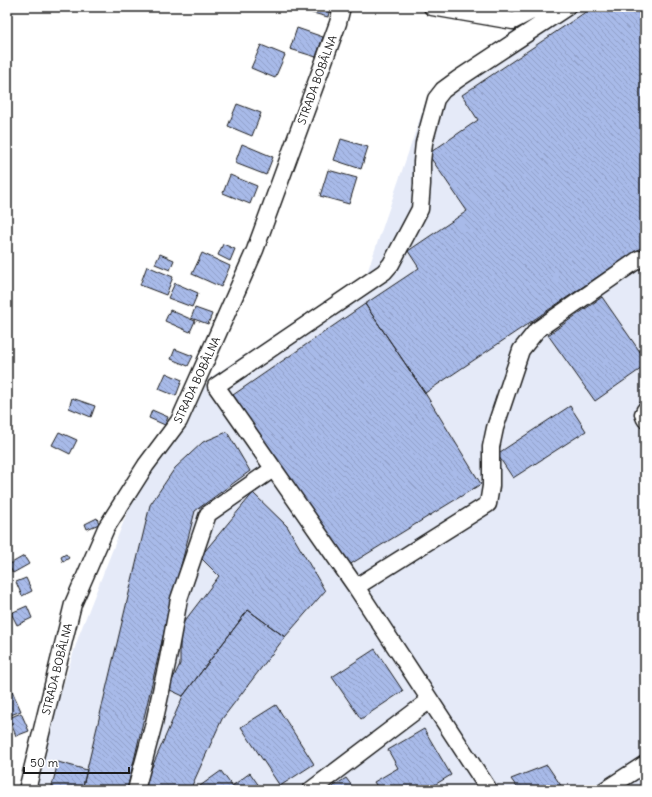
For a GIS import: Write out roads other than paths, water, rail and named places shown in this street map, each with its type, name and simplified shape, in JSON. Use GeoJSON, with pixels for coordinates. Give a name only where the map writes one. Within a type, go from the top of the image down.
{"type":"FeatureCollection","features":[{"type":"Feature","properties":{"kind":"street","name":"STRADA BOBÂLNA"},"geometry":{"type":"LineString","coordinates":[[27,790],[74,604],[106,528],[146,465],[179,421],[255,250],[338,24],[342,7]]}},
{"type":"Feature","properties":{"kind":"street"},"geometry":{"type":"LineString","coordinates":[[432,7],[513,21],[540,7]]}},
{"type":"Feature","properties":{"kind":"street"},"geometry":{"type":"LineString","coordinates":[[489,790],[356,587],[216,386],[384,272],[391,264],[420,209],[424,143],[436,99],[443,90],[458,79],[566,7]]}},
{"type":"Feature","properties":{"kind":"street"},"geometry":{"type":"LineString","coordinates":[[356,587],[488,504],[492,486],[490,447],[521,350],[537,330],[638,259]]}},
{"type":"Feature","properties":{"kind":"street"},"geometry":{"type":"LineString","coordinates":[[645,410],[643,414],[645,419]]}},
{"type":"Feature","properties":{"kind":"street"},"geometry":{"type":"LineString","coordinates":[[136,790],[154,723],[168,659],[178,599],[208,514],[273,469]]}},
{"type":"Feature","properties":{"kind":"street"},"geometry":{"type":"LineString","coordinates":[[311,790],[430,700]]}},
{"type":"Feature","properties":{"kind":"street"},"geometry":{"type":"LineString","coordinates":[[605,790],[645,764]]}}]}
